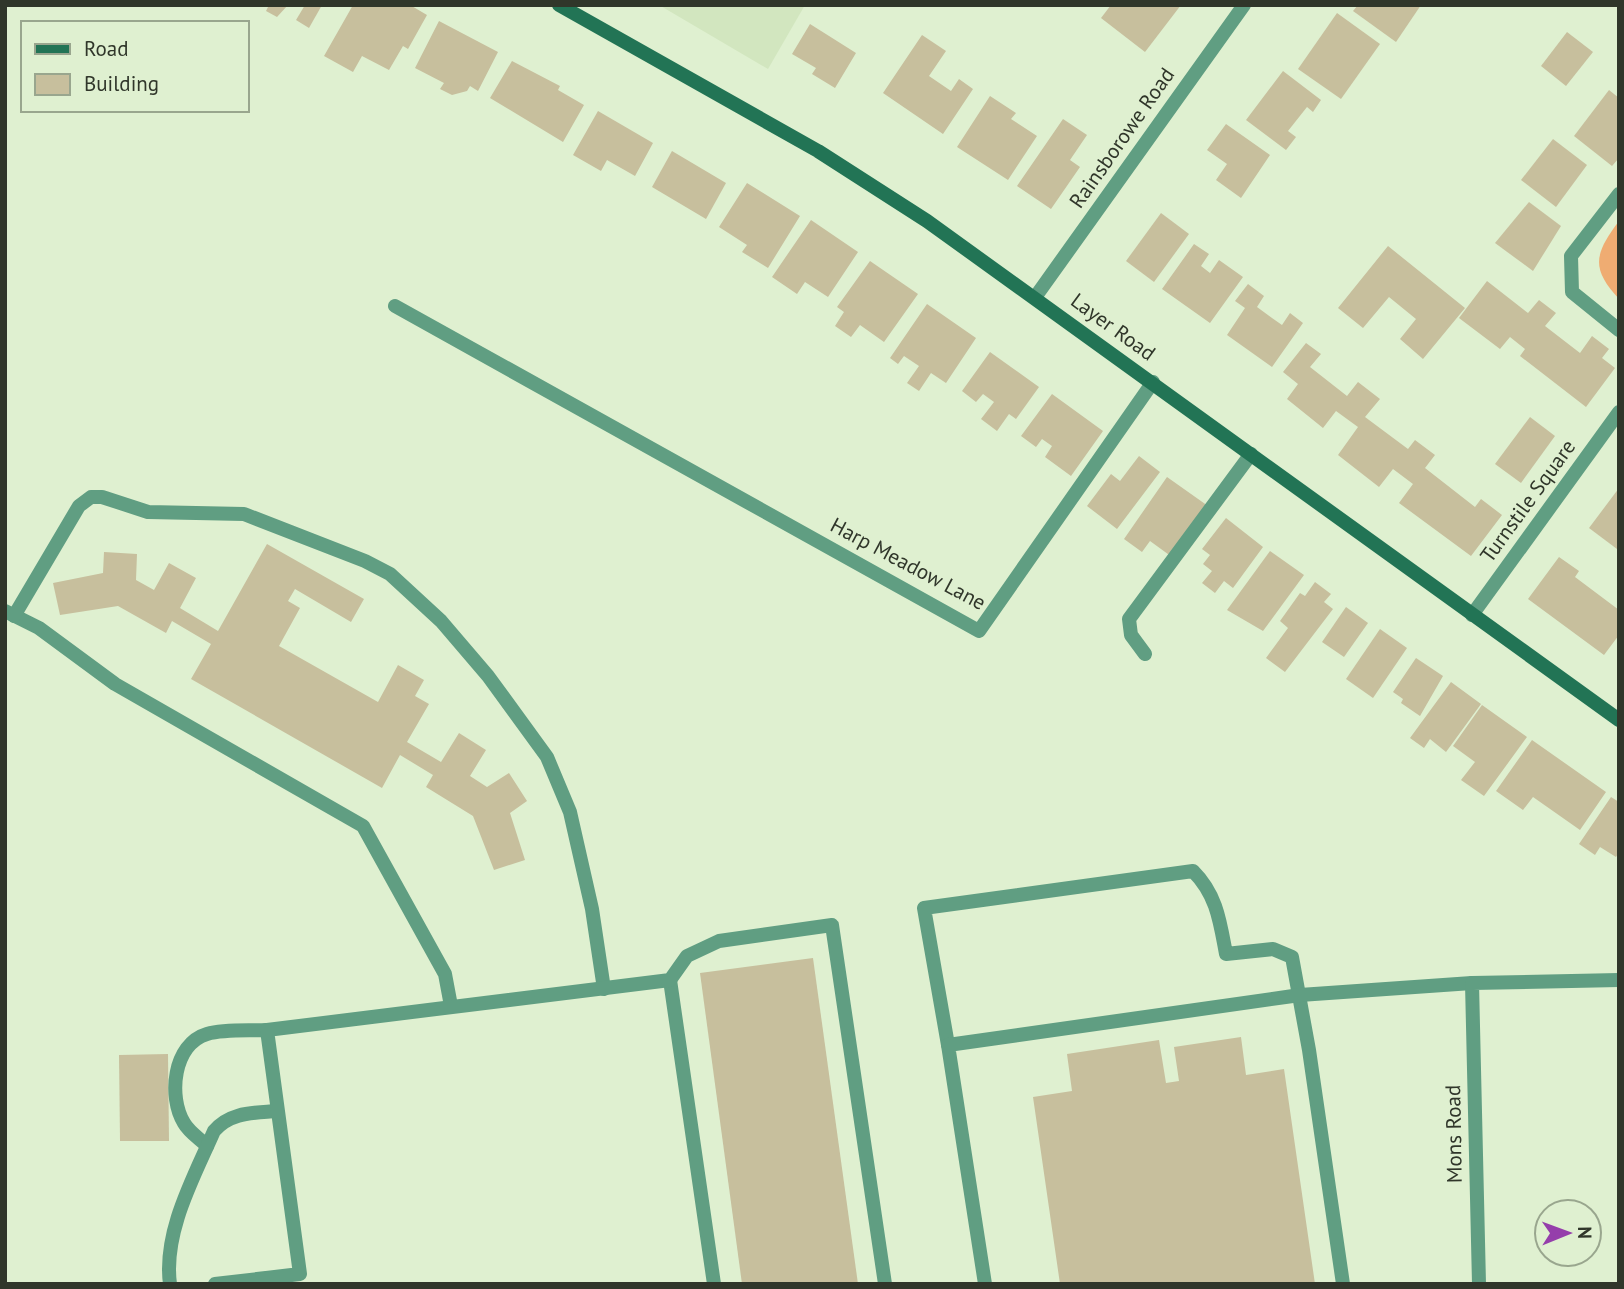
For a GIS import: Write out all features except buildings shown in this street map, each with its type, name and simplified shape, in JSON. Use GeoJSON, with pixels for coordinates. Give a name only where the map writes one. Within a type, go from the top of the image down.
{"type":"FeatureCollection","features":[{"type":"Feature","properties":{"kind":"main road","name":"Layer Road"},"geometry":{"type":"LineString","coordinates":[[559,5],[818,151],[927,220],[1619,720]]}},
{"type":"Feature","properties":{"kind":"street","name":"Rainsborowe Road"},"geometry":{"type":"LineString","coordinates":[[1035,296],[1244,5]]}},
{"type":"Feature","properties":{"kind":"street"},"geometry":{"type":"LineString","coordinates":[[1619,194],[1571,256],[1572,292],[1619,330]]}},
{"type":"Feature","properties":{"kind":"street","name":"Harp Meadow Lane"},"geometry":{"type":"LineString","coordinates":[[395,306],[979,631],[1153,382]]}},
{"type":"Feature","properties":{"kind":"street","name":"Turnstile Square"},"geometry":{"type":"LineString","coordinates":[[1472,615],[1619,412]]}},
{"type":"Feature","properties":{"kind":"street"},"geometry":{"type":"LineString","coordinates":[[1145,653],[1131,635],[1129,619],[1251,454]]}},
{"type":"Feature","properties":{"kind":"street"},"geometry":{"type":"LineString","coordinates":[[451,1006],[445,974],[363,826],[115,684],[38,628],[10,613],[79,506],[91,497],[115,499],[160,513],[244,514],[365,561],[390,574],[441,621],[488,676],[547,757],[570,812],[592,909],[604,989]]}},
{"type":"Feature","properties":{"kind":"street"},"geometry":{"type":"LineString","coordinates":[[985,1284],[924,908],[1155,874],[1193,871],[1207,885],[1217,906],[1226,954],[1273,949],[1292,957],[1343,1284]]}},
{"type":"Feature","properties":{"kind":"street"},"geometry":{"type":"LineString","coordinates":[[714,1284],[670,980],[687,956],[719,940],[832,925],[885,1284]]}},
{"type":"Feature","properties":{"kind":"street"},"geometry":{"type":"LineString","coordinates":[[207,1146],[184,1124],[176,1100],[175,1071],[187,1050],[205,1035],[267,1030],[670,980]]}},
{"type":"Feature","properties":{"kind":"street"},"geometry":{"type":"LineString","coordinates":[[948,1045],[1300,995],[1472,984],[1619,980]]}},
{"type":"Feature","properties":{"kind":"street","name":"Mons Road"},"geometry":{"type":"LineString","coordinates":[[1472,984],[1479,1284]]}},
{"type":"Feature","properties":{"kind":"street"},"geometry":{"type":"LineString","coordinates":[[215,1284],[300,1279],[267,1030]]}},
{"type":"Feature","properties":{"kind":"street"},"geometry":{"type":"LineString","coordinates":[[170,1284],[167,1266],[171,1244],[207,1146],[221,1122],[239,1114],[276,1111]]}},
{"type":"Feature","properties":{"kind":"shaded area"},"geometry":{"type":"Polygon","coordinates":[[[659,5],[805,5],[768,69],[659,5]]]}},
{"type":"Feature","properties":{"kind":"shaded area"},"geometry":{"type":"Polygon","coordinates":[[[1619,221],[1619,299],[1603,278],[1599,260],[1605,242],[1619,221]]]}}]}
